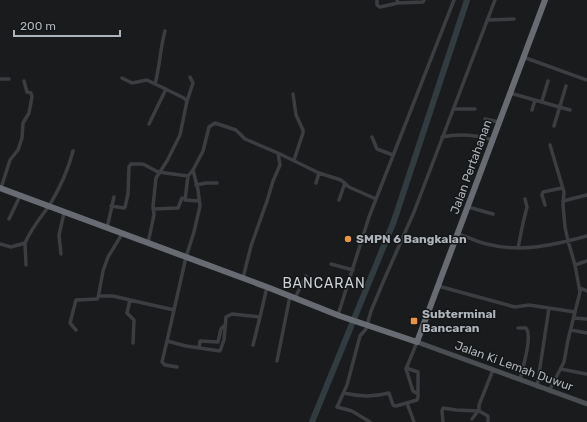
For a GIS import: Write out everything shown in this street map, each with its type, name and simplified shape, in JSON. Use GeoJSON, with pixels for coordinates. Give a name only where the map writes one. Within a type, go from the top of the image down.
{"type":"FeatureCollection","features":[{"type":"Feature","properties":{"kind":"highway","name":"Jalan Pertahanan"},"geometry":{"type":"LineString","coordinates":[[417,342],[545,0]]}},
{"type":"Feature","properties":{"kind":"highway","name":"Jalan Ki Lemah Duwur"},"geometry":{"type":"LineString","coordinates":[[1,188],[267,287],[339,316],[417,342]]}},
{"type":"Feature","properties":{"kind":"main road","name":"Jalan Ki Lemah Duwur"},"geometry":{"type":"LineString","coordinates":[[417,342],[587,404]]}},
{"type":"Feature","properties":{"kind":"street"},"geometry":{"type":"LineString","coordinates":[[377,0],[377,5],[380,7],[397,1],[423,2],[424,0]]}},
{"type":"Feature","properties":{"kind":"street"},"geometry":{"type":"LineString","coordinates":[[339,316],[369,217],[454,0]]}},
{"type":"Feature","properties":{"kind":"street"},"geometry":{"type":"LineString","coordinates":[[370,422],[352,410],[337,406],[344,393],[360,336],[414,212],[495,0]]}},
{"type":"Feature","properties":{"kind":"street"},"geometry":{"type":"LineString","coordinates":[[487,20],[514,19]]}},
{"type":"Feature","properties":{"kind":"street"},"geometry":{"type":"LineString","coordinates":[[155,84],[158,74],[160,47],[165,31]]}},
{"type":"Feature","properties":{"kind":"street"},"geometry":{"type":"LineString","coordinates":[[523,57],[587,80]]}},
{"type":"Feature","properties":{"kind":"street"},"geometry":{"type":"LineString","coordinates":[[148,243],[154,214],[155,182],[158,172],[167,161],[180,135],[187,101],[193,83],[190,77]]}},
{"type":"Feature","properties":{"kind":"street"},"geometry":{"type":"LineString","coordinates":[[122,78],[132,83],[146,79],[184,98],[187,101]]}},
{"type":"Feature","properties":{"kind":"street"},"geometry":{"type":"LineString","coordinates":[[0,79],[9,79]]}},
{"type":"Feature","properties":{"kind":"street"},"geometry":{"type":"LineString","coordinates":[[1,188],[8,163],[18,150],[22,138],[23,122],[29,113],[32,102],[32,95],[31,93],[27,92],[24,81]]}},
{"type":"Feature","properties":{"kind":"street"},"geometry":{"type":"LineString","coordinates":[[542,101],[548,81]]}},
{"type":"Feature","properties":{"kind":"street"},"geometry":{"type":"LineString","coordinates":[[554,126],[566,86]]}},
{"type":"Feature","properties":{"kind":"street"},"geometry":{"type":"LineString","coordinates":[[149,124],[166,89]]}},
{"type":"Feature","properties":{"kind":"street"},"geometry":{"type":"LineString","coordinates":[[510,93],[570,110]]}},
{"type":"Feature","properties":{"kind":"street"},"geometry":{"type":"LineString","coordinates":[[293,94],[296,115],[303,133],[294,160]]}},
{"type":"Feature","properties":{"kind":"street"},"geometry":{"type":"LineString","coordinates":[[532,110],[535,100]]}},
{"type":"Feature","properties":{"kind":"street"},"geometry":{"type":"LineString","coordinates":[[453,109],[475,109]]}},
{"type":"Feature","properties":{"kind":"street"},"geometry":{"type":"LineString","coordinates":[[485,119],[499,122]]}},
{"type":"Feature","properties":{"kind":"street"},"geometry":{"type":"LineString","coordinates":[[199,201],[185,200],[188,176],[193,170],[203,151],[209,127],[213,124],[230,127],[236,130],[245,139],[294,160],[319,173],[340,180],[349,187],[376,199]]}},
{"type":"Feature","properties":{"kind":"street"},"geometry":{"type":"LineString","coordinates":[[442,137],[454,134],[466,134],[493,140]]}},
{"type":"Feature","properties":{"kind":"street"},"geometry":{"type":"LineString","coordinates":[[372,137],[377,149],[393,155]]}},
{"type":"Feature","properties":{"kind":"street"},"geometry":{"type":"LineString","coordinates":[[549,391],[562,369],[580,288],[568,241],[564,217],[564,194],[550,145]]}},
{"type":"Feature","properties":{"kind":"street"},"geometry":{"type":"LineString","coordinates":[[26,265],[25,243],[33,226],[48,206],[65,178],[73,151]]}},
{"type":"Feature","properties":{"kind":"street"},"geometry":{"type":"LineString","coordinates":[[243,278],[251,246],[273,180],[280,164],[278,153]]}},
{"type":"Feature","properties":{"kind":"street"},"geometry":{"type":"LineString","coordinates":[[111,206],[125,207],[128,194],[129,165],[138,163],[158,172],[188,176]]}},
{"type":"Feature","properties":{"kind":"street"},"geometry":{"type":"LineString","coordinates":[[176,367],[164,365],[162,362],[186,258],[199,212],[199,201],[193,170]]}},
{"type":"Feature","properties":{"kind":"street"},"geometry":{"type":"LineString","coordinates":[[316,183],[319,173]]}},
{"type":"Feature","properties":{"kind":"street"},"geometry":{"type":"LineString","coordinates":[[196,185],[217,183]]}},
{"type":"Feature","properties":{"kind":"street"},"geometry":{"type":"LineString","coordinates":[[339,200],[345,183]]}},
{"type":"Feature","properties":{"kind":"street"},"geometry":{"type":"LineString","coordinates":[[545,205],[542,195],[543,192],[562,188]]}},
{"type":"Feature","properties":{"kind":"street"},"geometry":{"type":"LineString","coordinates":[[563,201],[587,194]]}},
{"type":"Feature","properties":{"kind":"street"},"geometry":{"type":"LineString","coordinates":[[9,219],[20,196]]}},
{"type":"Feature","properties":{"kind":"street"},"geometry":{"type":"LineString","coordinates":[[106,228],[114,197]]}},
{"type":"Feature","properties":{"kind":"street"},"geometry":{"type":"LineString","coordinates":[[153,209],[178,208],[182,198]]}},
{"type":"Feature","properties":{"kind":"street"},"geometry":{"type":"LineString","coordinates":[[518,248],[527,207],[525,199]]}},
{"type":"Feature","properties":{"kind":"street"},"geometry":{"type":"LineString","coordinates":[[468,207],[493,214]]}},
{"type":"Feature","properties":{"kind":"street"},"geometry":{"type":"LineString","coordinates":[[61,254],[59,235],[64,212]]}},
{"type":"Feature","properties":{"kind":"street"},"geometry":{"type":"LineString","coordinates":[[76,330],[70,323],[76,300],[97,300],[103,271],[108,257],[122,234]]}},
{"type":"Feature","properties":{"kind":"street"},"geometry":{"type":"LineString","coordinates":[[458,234],[487,244],[518,248],[537,247],[587,236]]}},
{"type":"Feature","properties":{"kind":"street"},"geometry":{"type":"LineString","coordinates":[[0,244],[10,247],[25,243]]}},
{"type":"Feature","properties":{"kind":"street"},"geometry":{"type":"LineString","coordinates":[[575,265],[587,261]]}},
{"type":"Feature","properties":{"kind":"street"},"geometry":{"type":"LineString","coordinates":[[331,264],[353,270]]}},
{"type":"Feature","properties":{"kind":"street"},"geometry":{"type":"LineString","coordinates":[[276,362],[293,297],[306,276]]}},
{"type":"Feature","properties":{"kind":"street"},"geometry":{"type":"LineString","coordinates":[[438,286],[515,307],[529,305],[575,312]]}},
{"type":"Feature","properties":{"kind":"street"},"geometry":{"type":"LineString","coordinates":[[253,345],[267,287]]}},
{"type":"Feature","properties":{"kind":"street"},"geometry":{"type":"LineString","coordinates":[[580,288],[587,291]]}},
{"type":"Feature","properties":{"kind":"street"},"geometry":{"type":"LineString","coordinates":[[99,296],[112,296],[174,310]]}},
{"type":"Feature","properties":{"kind":"street"},"geometry":{"type":"LineString","coordinates":[[130,300],[127,313],[134,320],[133,343]]}},
{"type":"Feature","properties":{"kind":"street"},"geometry":{"type":"LineString","coordinates":[[537,387],[549,308]]}},
{"type":"Feature","properties":{"kind":"street"},"geometry":{"type":"LineString","coordinates":[[167,341],[220,351],[224,340],[226,317],[230,314],[260,317]]}},
{"type":"Feature","properties":{"kind":"street"},"geometry":{"type":"LineString","coordinates":[[574,318],[587,319]]}},
{"type":"Feature","properties":{"kind":"street"},"geometry":{"type":"LineString","coordinates":[[199,348],[202,341],[218,342],[221,329],[225,325]]}},
{"type":"Feature","properties":{"kind":"street"},"geometry":{"type":"LineString","coordinates":[[518,328],[526,328],[528,333],[527,350],[520,380]]}},
{"type":"Feature","properties":{"kind":"street"},"geometry":{"type":"LineString","coordinates":[[570,330],[587,333]]}},
{"type":"Feature","properties":{"kind":"street"},"geometry":{"type":"LineString","coordinates":[[417,342],[406,368],[413,391],[418,394]]}},
{"type":"Feature","properties":{"kind":"street"},"geometry":{"type":"LineString","coordinates":[[344,393],[356,396],[371,396],[389,393],[394,406],[418,399],[418,372],[406,368]]}},
{"type":"Feature","properties":{"kind":"street"},"geometry":{"type":"LineString","coordinates":[[562,369],[586,374]]}},
{"type":"Feature","properties":{"kind":"street"},"geometry":{"type":"LineString","coordinates":[[472,419],[479,411],[479,405],[493,370]]}},
{"type":"Feature","properties":{"kind":"street"},"geometry":{"type":"LineString","coordinates":[[407,403],[414,422]]}},
{"type":"Feature","properties":{"kind":"street"},"geometry":{"type":"LineString","coordinates":[[443,422],[443,408],[479,411],[488,416],[488,422]]}},
{"type":"Feature","properties":{"kind":"waterway"},"geometry":{"type":"LineString","coordinates":[[312,422],[394,221],[467,0]]}},
{"type":"Feature","properties":{"kind":"place","name":"SMPN 6 Bangkalan"},"geometry":{"type":"Point","coordinates":[348,239]}},
{"type":"Feature","properties":{"kind":"place","name":"Subterminal Bancaran"},"geometry":{"type":"Point","coordinates":[414,321]}},
{"type":"Feature","properties":{"kind":"district","name":"BANCARAN"},"geometry":{"type":"Point","coordinates":[324,283]}}]}
